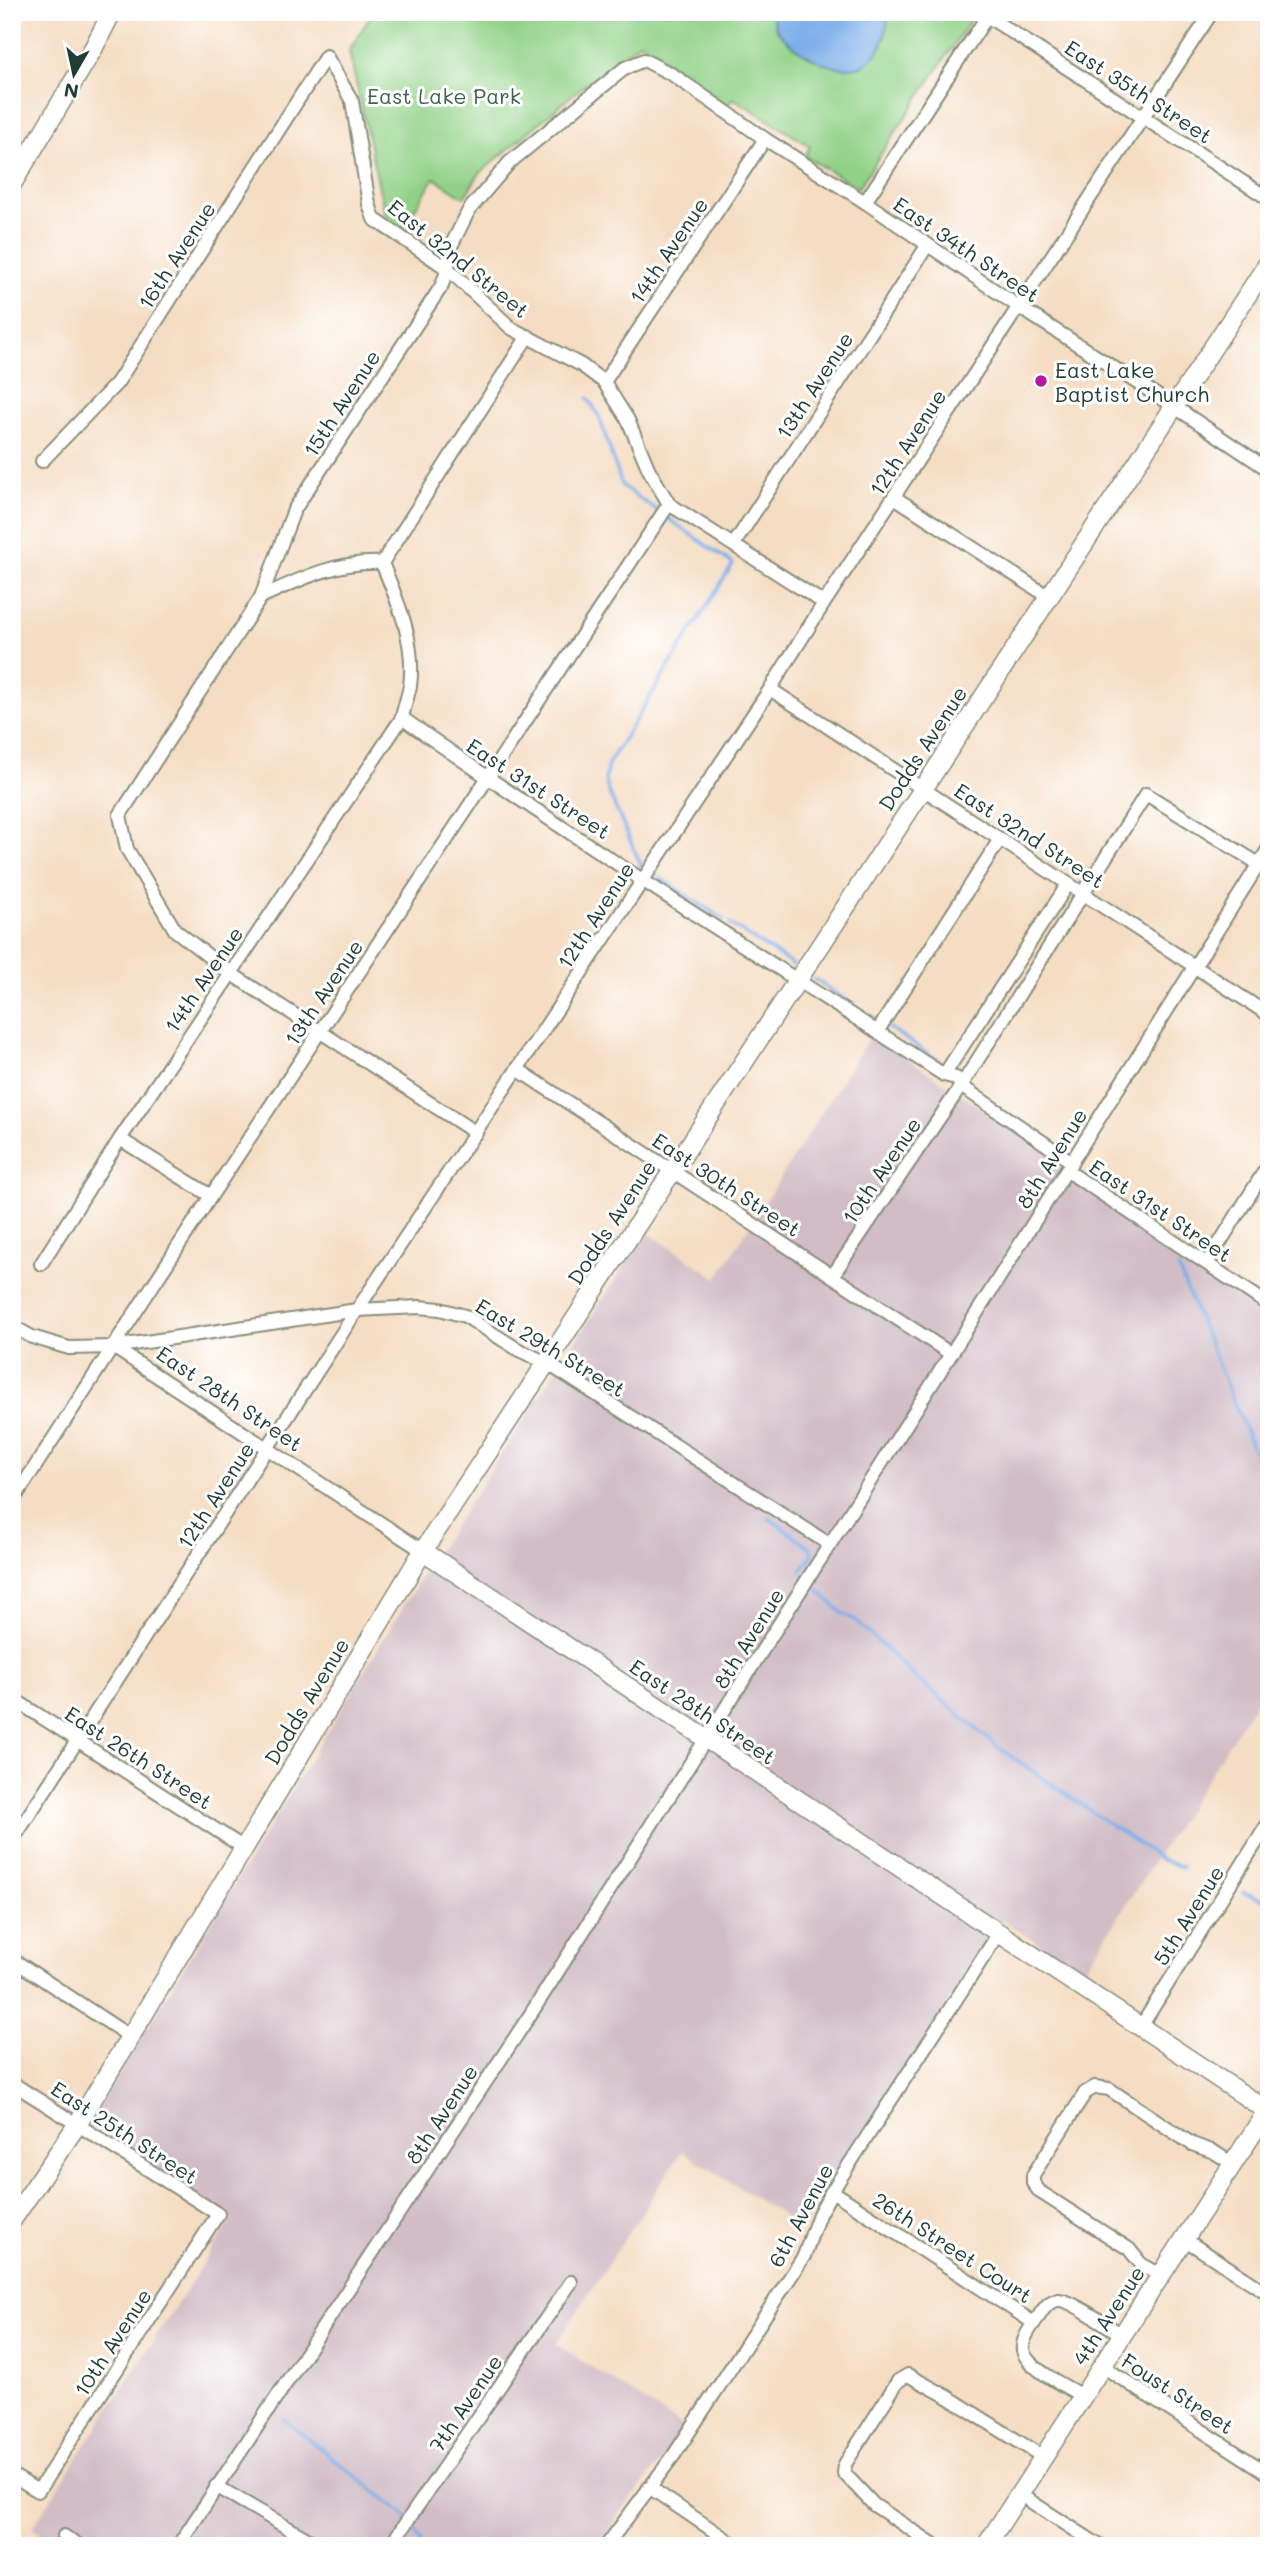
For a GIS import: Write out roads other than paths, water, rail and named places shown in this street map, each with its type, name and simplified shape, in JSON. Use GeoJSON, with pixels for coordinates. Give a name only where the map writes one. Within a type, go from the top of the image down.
{"type":"FeatureCollection","features":[{"type":"Feature","properties":{"kind":"street"},"geometry":{"type":"LineString","coordinates":[[12,184],[93,49],[112,12]]}},
{"type":"Feature","properties":{"kind":"street","name":"12th Avenue"},"geometry":{"type":"LineString","coordinates":[[12,1841],[357,1310],[769,689],[1212,12]]}},
{"type":"Feature","properties":{"kind":"street"},"geometry":{"type":"LineString","coordinates":[[865,202],[988,14]]}},
{"type":"Feature","properties":{"kind":"street","name":"East 35th Street"},"geometry":{"type":"LineString","coordinates":[[988,14],[1269,200]]}},
{"type":"Feature","properties":{"kind":"street","name":"East 32nd Street"},"geometry":{"type":"LineString","coordinates":[[326,56],[352,101],[369,204],[374,219],[448,268],[511,328],[581,365],[604,383],[628,420],[649,470],[669,504],[824,603]]}},
{"type":"Feature","properties":{"kind":"street","name":"16th Avenue"},"geometry":{"type":"LineString","coordinates":[[42,461],[117,383],[326,56]]}},
{"type":"Feature","properties":{"kind":"street","name":"East 34th Street"},"geometry":{"type":"LineString","coordinates":[[644,60],[673,75],[765,139],[865,202],[927,246],[1269,470]]}},
{"type":"Feature","properties":{"kind":"street","name":"15th Avenue"},"geometry":{"type":"LineString","coordinates":[[230,973],[175,930],[127,849],[120,815],[261,597],[294,510],[441,287],[448,268],[449,250],[469,210],[510,162],[625,68],[644,60]]}},
{"type":"Feature","properties":{"kind":"street","name":"14th Avenue"},"geometry":{"type":"LineString","coordinates":[[604,383],[765,139]]}},
{"type":"Feature","properties":{"kind":"street","name":"13th Avenue"},"geometry":{"type":"LineString","coordinates":[[734,544],[927,246]]}},
{"type":"Feature","properties":{"kind":"street","name":"Dodds Avenue"},"geometry":{"type":"LineString","coordinates":[[12,2220],[77,2125],[422,1551],[1269,262]]}},
{"type":"Feature","properties":{"kind":"street"},"geometry":{"type":"LineString","coordinates":[[382,563],[528,336]]}},
{"type":"Feature","properties":{"kind":"street"},"geometry":{"type":"LineString","coordinates":[[894,497],[1049,597]]}},
{"type":"Feature","properties":{"kind":"street","name":"13th Avenue"},"geometry":{"type":"LineString","coordinates":[[12,1502],[669,504]]}},
{"type":"Feature","properties":{"kind":"street"},"geometry":{"type":"LineString","coordinates":[[261,597],[309,575],[357,562],[382,563]]}},
{"type":"Feature","properties":{"kind":"street"},"geometry":{"type":"LineString","coordinates":[[382,563],[402,611],[410,649],[410,685],[402,718]]}},
{"type":"Feature","properties":{"kind":"street","name":"East 32nd Street"},"geometry":{"type":"LineString","coordinates":[[769,689],[1269,1015]]}},
{"type":"Feature","properties":{"kind":"street","name":"14th Avenue"},"geometry":{"type":"LineString","coordinates":[[41,1264],[120,1139],[402,718]]}},
{"type":"Feature","properties":{"kind":"street","name":"East 31st Street"},"geometry":{"type":"LineString","coordinates":[[402,718],[488,779],[797,981],[944,1075],[957,1078],[961,1086],[1069,1166],[1269,1306]]}},
{"type":"Feature","properties":{"kind":"street"},"geometry":{"type":"LineString","coordinates":[[1082,893],[1146,794],[1259,864]]}},
{"type":"Feature","properties":{"kind":"street"},"geometry":{"type":"LineString","coordinates":[[877,1032],[1000,839]]}},
{"type":"Feature","properties":{"kind":"street","name":"8th Avenue"},"geometry":{"type":"LineString","coordinates":[[178,2546],[443,2149],[706,1740],[1269,848]]}},
{"type":"Feature","properties":{"kind":"street"},"geometry":{"type":"LineString","coordinates":[[944,1075],[1068,884]]}},
{"type":"Feature","properties":{"kind":"street","name":"10th Avenue"},"geometry":{"type":"LineString","coordinates":[[833,1275],[961,1086],[1082,893]]}},
{"type":"Feature","properties":{"kind":"street"},"geometry":{"type":"LineString","coordinates":[[230,973],[476,1133]]}},
{"type":"Feature","properties":{"kind":"street","name":"East 30th Street"},"geometry":{"type":"LineString","coordinates":[[517,1069],[951,1354]]}},
{"type":"Feature","properties":{"kind":"street"},"geometry":{"type":"LineString","coordinates":[[120,1139],[211,1196]]}},
{"type":"Feature","properties":{"kind":"street"},"geometry":{"type":"LineString","coordinates":[[1207,1263],[1269,1164]]}},
{"type":"Feature","properties":{"kind":"street","name":"East 29th Street"},"geometry":{"type":"LineString","coordinates":[[12,1326],[32,1337],[69,1348],[113,1347],[357,1310],[419,1307],[440,1309],[465,1316],[519,1350],[547,1363],[829,1544]]}},
{"type":"Feature","properties":{"kind":"street","name":"East 28th Street"},"geometry":{"type":"LineString","coordinates":[[113,1347],[1268,2111]]}},
{"type":"Feature","properties":{"kind":"street","name":"East 26th Street"},"geometry":{"type":"LineString","coordinates":[[12,1699],[244,1848]]}},
{"type":"Feature","properties":{"kind":"street","name":"5th Avenue"},"geometry":{"type":"LineString","coordinates":[[1140,2028],[1269,1822]]}},
{"type":"Feature","properties":{"kind":"street","name":"6th Avenue"},"geometry":{"type":"LineString","coordinates":[[606,2546],[674,2455],[804,2256],[819,2214],[832,2191],[999,1933]]}},
{"type":"Feature","properties":{"kind":"street"},"geometry":{"type":"LineString","coordinates":[[12,1959],[129,2036]]}},
{"type":"Feature","properties":{"kind":"street","name":"East 25th Street"},"geometry":{"type":"LineString","coordinates":[[12,2083],[218,2214]]}},
{"type":"Feature","properties":{"kind":"street"},"geometry":{"type":"LineString","coordinates":[[1161,2275],[1142,2264],[1129,2249],[1040,2192],[1033,2183],[1033,2175],[1085,2093],[1095,2087],[1109,2089],[1192,2144],[1214,2152],[1233,2164]]}},
{"type":"Feature","properties":{"kind":"street","name":"4th Avenue"},"geometry":{"type":"LineString","coordinates":[[986,2546],[1268,2111]]}},
{"type":"Feature","properties":{"kind":"street","name":"26th Street Court"},"geometry":{"type":"LineString","coordinates":[[832,2191],[1034,2323],[1024,2340],[1023,2349],[1027,2358],[1034,2367],[1082,2396]]}},
{"type":"Feature","properties":{"kind":"street","name":"10th Avenue"},"geometry":{"type":"LineString","coordinates":[[12,2474],[38,2491],[218,2214]]}},
{"type":"Feature","properties":{"kind":"street"},"geometry":{"type":"LineString","coordinates":[[1184,2239],[1269,2294]]}},
{"type":"Feature","properties":{"kind":"street","name":"7th Avenue"},"geometry":{"type":"LineString","coordinates":[[390,2546],[571,2282]]}},
{"type":"Feature","properties":{"kind":"street"},"geometry":{"type":"LineString","coordinates":[[1034,2323],[1050,2303],[1058,2299],[1122,2335]]}},
{"type":"Feature","properties":{"kind":"street","name":"Foust Street"},"geometry":{"type":"LineString","coordinates":[[1102,2367],[1269,2474]]}},
{"type":"Feature","properties":{"kind":"street"},"geometry":{"type":"LineString","coordinates":[[936,2546],[874,2505],[844,2473],[845,2464],[898,2381],[908,2375],[1043,2457]]}},
{"type":"Feature","properties":{"kind":"street"},"geometry":{"type":"LineString","coordinates":[[216,2486],[319,2546]]}},
{"type":"Feature","properties":{"kind":"street"},"geometry":{"type":"LineString","coordinates":[[649,2487],[736,2546]]}},
{"type":"Feature","properties":{"kind":"street"},"geometry":{"type":"LineString","coordinates":[[1019,2494],[1100,2546]]}},
{"type":"Feature","properties":{"kind":"street"},"geometry":{"type":"LineString","coordinates":[[64,2536],[80,2546]]}},
{"type":"Feature","properties":{"kind":"water"},"geometry":{"type":"Polygon","coordinates":[[[771,12],[889,12],[885,37],[871,60],[852,68],[841,68],[820,62],[787,41],[775,26],[771,12]]]}},
{"type":"Feature","properties":{"kind":"waterway"},"geometry":{"type":"LineString","coordinates":[[602,15],[607,12]]}},
{"type":"Feature","properties":{"kind":"waterway"},"geometry":{"type":"LineString","coordinates":[[615,12],[630,15],[645,12]]}},
{"type":"Feature","properties":{"kind":"waterway"},"geometry":{"type":"LineString","coordinates":[[588,398],[599,416],[622,486],[733,564],[608,764],[605,779],[608,791],[642,867]]}},
{"type":"Feature","properties":{"kind":"waterway"},"geometry":{"type":"LineString","coordinates":[[659,878],[723,919]]}},
{"type":"Feature","properties":{"kind":"waterway"},"geometry":{"type":"LineString","coordinates":[[730,924],[793,965]]}},
{"type":"Feature","properties":{"kind":"waterway"},"geometry":{"type":"LineString","coordinates":[[814,979],[877,1021]]}},
{"type":"Feature","properties":{"kind":"waterway"},"geometry":{"type":"LineString","coordinates":[[888,1027],[939,1061]]}},
{"type":"Feature","properties":{"kind":"waterway"},"geometry":{"type":"LineString","coordinates":[[1178,1268],[1269,1493]]}},
{"type":"Feature","properties":{"kind":"waterway"},"geometry":{"type":"LineString","coordinates":[[769,1518],[811,1548],[812,1556],[801,1571]]}},
{"type":"Feature","properties":{"kind":"waterway"},"geometry":{"type":"LineString","coordinates":[[818,1590],[999,1748],[1162,1860],[1182,1867]]}},
{"type":"Feature","properties":{"kind":"waterway"},"geometry":{"type":"LineString","coordinates":[[1243,1892],[1269,1902]]}},
{"type":"Feature","properties":{"kind":"waterway"},"geometry":{"type":"LineString","coordinates":[[283,2419],[403,2513],[417,2533],[422,2546]]}},
{"type":"Feature","properties":{"kind":"place","name":"East Lake Baptist Church"},"geometry":{"type":"Point","coordinates":[1041,381]}},
{"type":"Feature","properties":{"kind":"park label","name":"East Lake Park"},"geometry":{"type":"Point","coordinates":[444,95]}}]}
